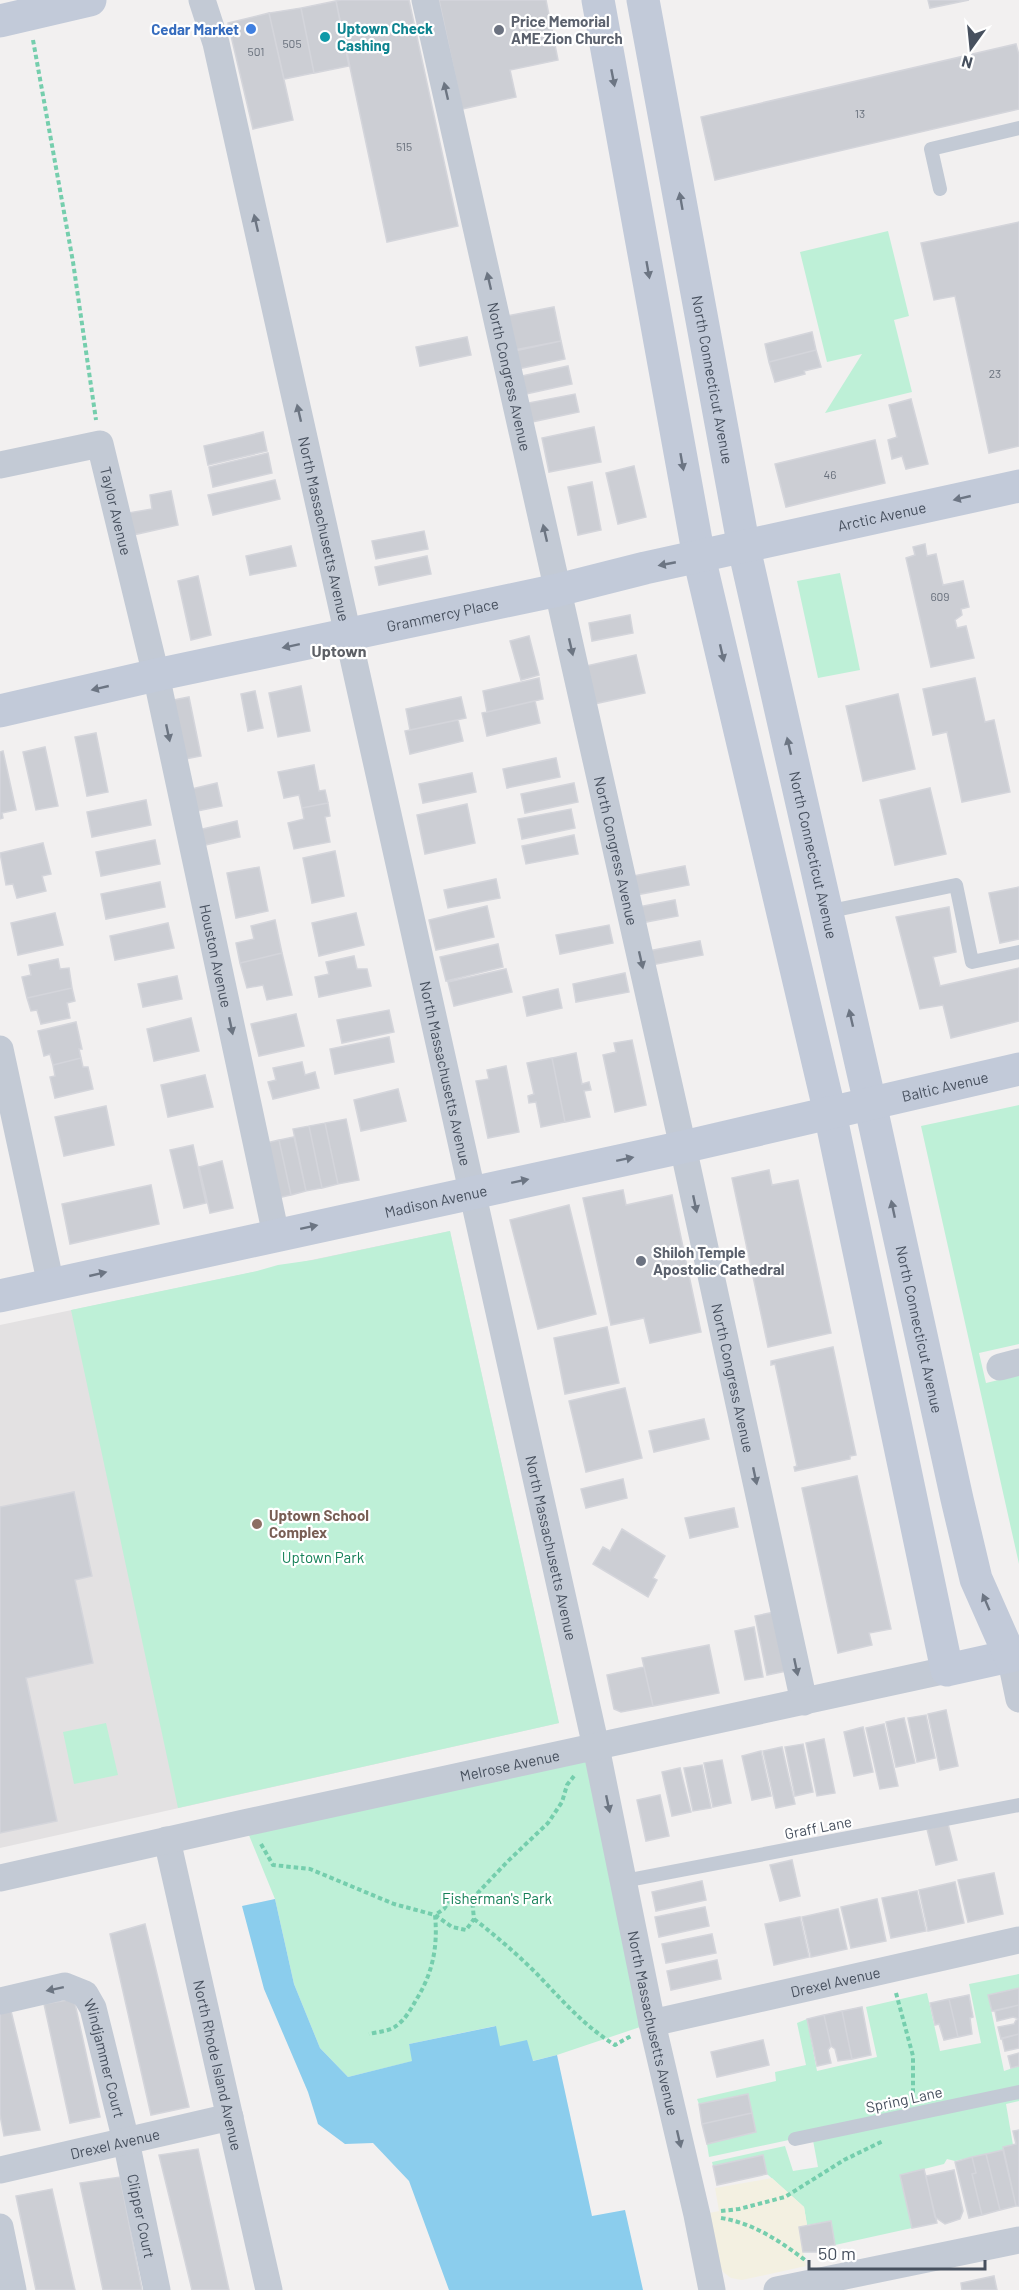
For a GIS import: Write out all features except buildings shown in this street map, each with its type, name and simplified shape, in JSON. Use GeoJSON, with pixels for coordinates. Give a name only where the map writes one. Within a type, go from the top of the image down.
{"type":"FeatureCollection","features":[{"type":"Feature","properties":{"kind":"street"},"geometry":{"type":"LineString","coordinates":[[14,18],[90,0]]}},
{"type":"Feature","properties":{"kind":"street","name":"North Massachusetts Avenue"},"geometry":{"type":"LineString","coordinates":[[202,0],[219,54],[473,1191],[596,1747],[652,2023],[697,2215],[712,2290]]}},
{"type":"Feature","properties":{"kind":"street","name":"North Congress Avenue"},"geometry":{"type":"LineString","coordinates":[[425,0],[804,1702]]}},
{"type":"Feature","properties":{"kind":"street"},"geometry":{"type":"LineString","coordinates":[[598,0],[699,557],[830,1113],[947,1670]]}},
{"type":"Feature","properties":{"kind":"street","name":"North Connecticut Avenue"},"geometry":{"type":"LineString","coordinates":[[643,0],[744,548],[973,1567],[976,1579],[1014,1655],[1019,1699]]}},
{"type":"Feature","properties":{"kind":"street","name":"Taylor Avenue"},"geometry":{"type":"LineString","coordinates":[[0,465],[100,444],[156,675]]}},
{"type":"Feature","properties":{"kind":"street","name":"Arctic Avenue"},"geometry":{"type":"LineString","coordinates":[[744,548],[1019,486]]}},
{"type":"Feature","properties":{"kind":"street","name":"Grammercy Place"},"geometry":{"type":"LineString","coordinates":[[0,711],[744,548]]}},
{"type":"Feature","properties":{"kind":"street","name":"Houston Avenue"},"geometry":{"type":"LineString","coordinates":[[156,675],[276,1234]]}},
{"type":"Feature","properties":{"kind":"street"},"geometry":{"type":"LineString","coordinates":[[0,1049],[51,1285]]}},
{"type":"Feature","properties":{"kind":"street","name":"Baltic Avenue"},"geometry":{"type":"LineString","coordinates":[[870,1103],[1019,1070]]}},
{"type":"Feature","properties":{"kind":"street","name":"Madison Avenue"},"geometry":{"type":"LineString","coordinates":[[0,1296],[682,1147],[870,1103]]}},
{"type":"Feature","properties":{"kind":"street","name":"Melrose Avenue"},"geometry":{"type":"LineString","coordinates":[[0,1878],[244,1822],[1014,1655]]}},
{"type":"Feature","properties":{"kind":"street","name":"North Rhode Island Avenue"},"geometry":{"type":"LineString","coordinates":[[167,1840],[269,2290]]}},
{"type":"Feature","properties":{"kind":"street","name":"Drexel Avenue"},"geometry":{"type":"LineString","coordinates":[[652,2023],[1019,1940]]}},
{"type":"Feature","properties":{"kind":"street","name":"Windjammer Court"},"geometry":{"type":"LineString","coordinates":[[0,2001],[65,1986],[85,1994],[93,2008],[126,2141]]}},
{"type":"Feature","properties":{"kind":"street","name":"Drexel Avenue"},"geometry":{"type":"LineString","coordinates":[[0,2170],[230,2116]]}},
{"type":"Feature","properties":{"kind":"street","name":"Clipper Court"},"geometry":{"type":"LineString","coordinates":[[126,2141],[157,2290]]}},
{"type":"Feature","properties":{"kind":"street"},"geometry":{"type":"LineString","coordinates":[[0,2227],[13,2290]]}},
{"type":"Feature","properties":{"kind":"street"},"geometry":{"type":"LineString","coordinates":[[777,2290],[847,2282],[1019,2240]]}},
{"type":"Feature","properties":{"kind":"lane"},"geometry":{"type":"LineString","coordinates":[[940,189],[930,149],[1019,128]]}},
{"type":"Feature","properties":{"kind":"lane"},"geometry":{"type":"LineString","coordinates":[[826,912],[956,885],[972,962],[1019,952]]}},
{"type":"Feature","properties":{"kind":"lane","name":"Graff Lane"},"geometry":{"type":"LineString","coordinates":[[624,1881],[1019,1805]]}},
{"type":"Feature","properties":{"kind":"lane","name":"Spring Lane"},"geometry":{"type":"LineString","coordinates":[[795,2139],[1019,2092]]}},
{"type":"Feature","properties":{"kind":"path"},"geometry":{"type":"LineString","coordinates":[[14,18],[73,262],[100,444]]}},
{"type":"Feature","properties":{"kind":"path"},"geometry":{"type":"LineString","coordinates":[[435,1915],[444,1909],[450,1900],[472,1899],[548,1823],[562,1803],[567,1785],[596,1747]]}},
{"type":"Feature","properties":{"kind":"path"},"geometry":{"type":"LineString","coordinates":[[244,1822],[262,1845],[273,1865],[310,1869],[394,1904],[435,1915],[452,1927],[466,1930],[474,1919],[472,1899]]}},
{"type":"Feature","properties":{"kind":"path"},"geometry":{"type":"LineString","coordinates":[[369,2034],[395,2027],[411,2010],[426,1985],[433,1963],[437,1936],[435,1915]]}},
{"type":"Feature","properties":{"kind":"path"},"geometry":{"type":"LineString","coordinates":[[474,1919],[516,1954],[576,2016],[599,2036],[615,2045],[652,2023]]}},
{"type":"Feature","properties":{"kind":"path"},"geometry":{"type":"LineString","coordinates":[[697,2215],[735,2221],[779,2240],[847,2282]]}},
{"type":"Feature","properties":{"kind":"shaded area","name":"Uptown Park"},"geometry":{"type":"Polygon","coordinates":[[[450,1231],[559,1723],[0,1848],[0,1325],[450,1231]]]}},
{"type":"Feature","properties":{"kind":"green space"},"geometry":{"type":"Polygon","coordinates":[[[888,231],[909,316],[894,320],[912,392],[825,413],[862,354],[827,362],[800,252],[888,231]]]}},
{"type":"Feature","properties":{"kind":"green space"},"geometry":{"type":"Polygon","coordinates":[[[840,573],[860,670],[818,678],[797,581],[840,573]]]}},
{"type":"Feature","properties":{"kind":"green space"},"geometry":{"type":"Polygon","coordinates":[[[1019,1105],[1019,1344],[979,1353],[986,1383],[1019,1375],[1019,1564],[921,1126],[1019,1105]]]}},
{"type":"Feature","properties":{"kind":"green space","name":"Uptown Park"},"geometry":{"type":"Polygon","coordinates":[[[450,1231],[559,1723],[178,1808],[71,1310],[278,1265],[313,1260],[450,1231]]]}},
{"type":"Feature","properties":{"kind":"green space"},"geometry":{"type":"Polygon","coordinates":[[[106,1723],[118,1775],[74,1784],[63,1732],[106,1723]]]}},
{"type":"Feature","properties":{"kind":"green space","name":"Fisherman's Park"},"geometry":{"type":"Polygon","coordinates":[[[596,1747],[652,2023],[557,2055],[532,2061],[499,2046],[495,2026],[409,2044],[413,2061],[348,2077],[320,2048],[294,1984],[275,1899],[244,1823],[596,1747]]]}},
{"type":"Feature","properties":{"kind":"green space"},"geometry":{"type":"Polygon","coordinates":[[[1019,1974],[1019,1988],[988,1995],[1004,2071],[1019,2066],[1019,2101],[1006,2104],[1013,2145],[1003,2147],[1003,2150],[955,2161],[947,2159],[944,2164],[900,2175],[912,2228],[835,2245],[831,2221],[807,2225],[804,2207],[767,2174],[763,2155],[713,2166],[712,2162],[785,2146],[793,2171],[818,2167],[812,2135],[709,2157],[707,2144],[756,2132],[748,2094],[699,2104],[697,2099],[776,2081],[775,2072],[806,2065],[797,2023],[807,2019],[817,2071],[877,2057],[866,2007],[927,1993],[940,2051],[981,2043],[969,1984],[1019,1974]]]}},
{"type":"Feature","properties":{"kind":"sand"},"geometry":{"type":"Polygon","coordinates":[[[772,2178],[804,2207],[807,2225],[799,2228],[806,2266],[742,2280],[731,2278],[723,2272],[719,2263],[709,2213],[719,2211],[715,2188],[772,2178]]]}},
{"type":"Feature","properties":{"kind":"water"},"geometry":{"type":"Polygon","coordinates":[[[275,1899],[294,1984],[320,2048],[348,2077],[412,2061],[409,2044],[496,2026],[500,2046],[527,2040],[533,2061],[557,2055],[592,2216],[625,2210],[643,2290],[449,2290],[409,2181],[373,2143],[345,2144],[318,2124],[308,2092],[264,1989],[242,1906],[275,1899]]]}},
{"type":"Feature","properties":{"kind":"place","name":"Cedar Market"},"geometry":{"type":"Point","coordinates":[251,29]}},
{"type":"Feature","properties":{"kind":"place","name":"Price Memorial AME Zion Church"},"geometry":{"type":"Point","coordinates":[499,30]}},
{"type":"Feature","properties":{"kind":"place","name":"Uptown Check Cashing"},"geometry":{"type":"Point","coordinates":[325,37]}},
{"type":"Feature","properties":{"kind":"place","name":"Shiloh Temple Apostolic Cathedral"},"geometry":{"type":"Point","coordinates":[641,1261]}},
{"type":"Feature","properties":{"kind":"place","name":"Uptown School Complex"},"geometry":{"type":"Point","coordinates":[257,1524]}},
{"type":"Feature","properties":{"kind":"district","name":"Uptown"},"geometry":{"type":"Point","coordinates":[339,650]}}]}
